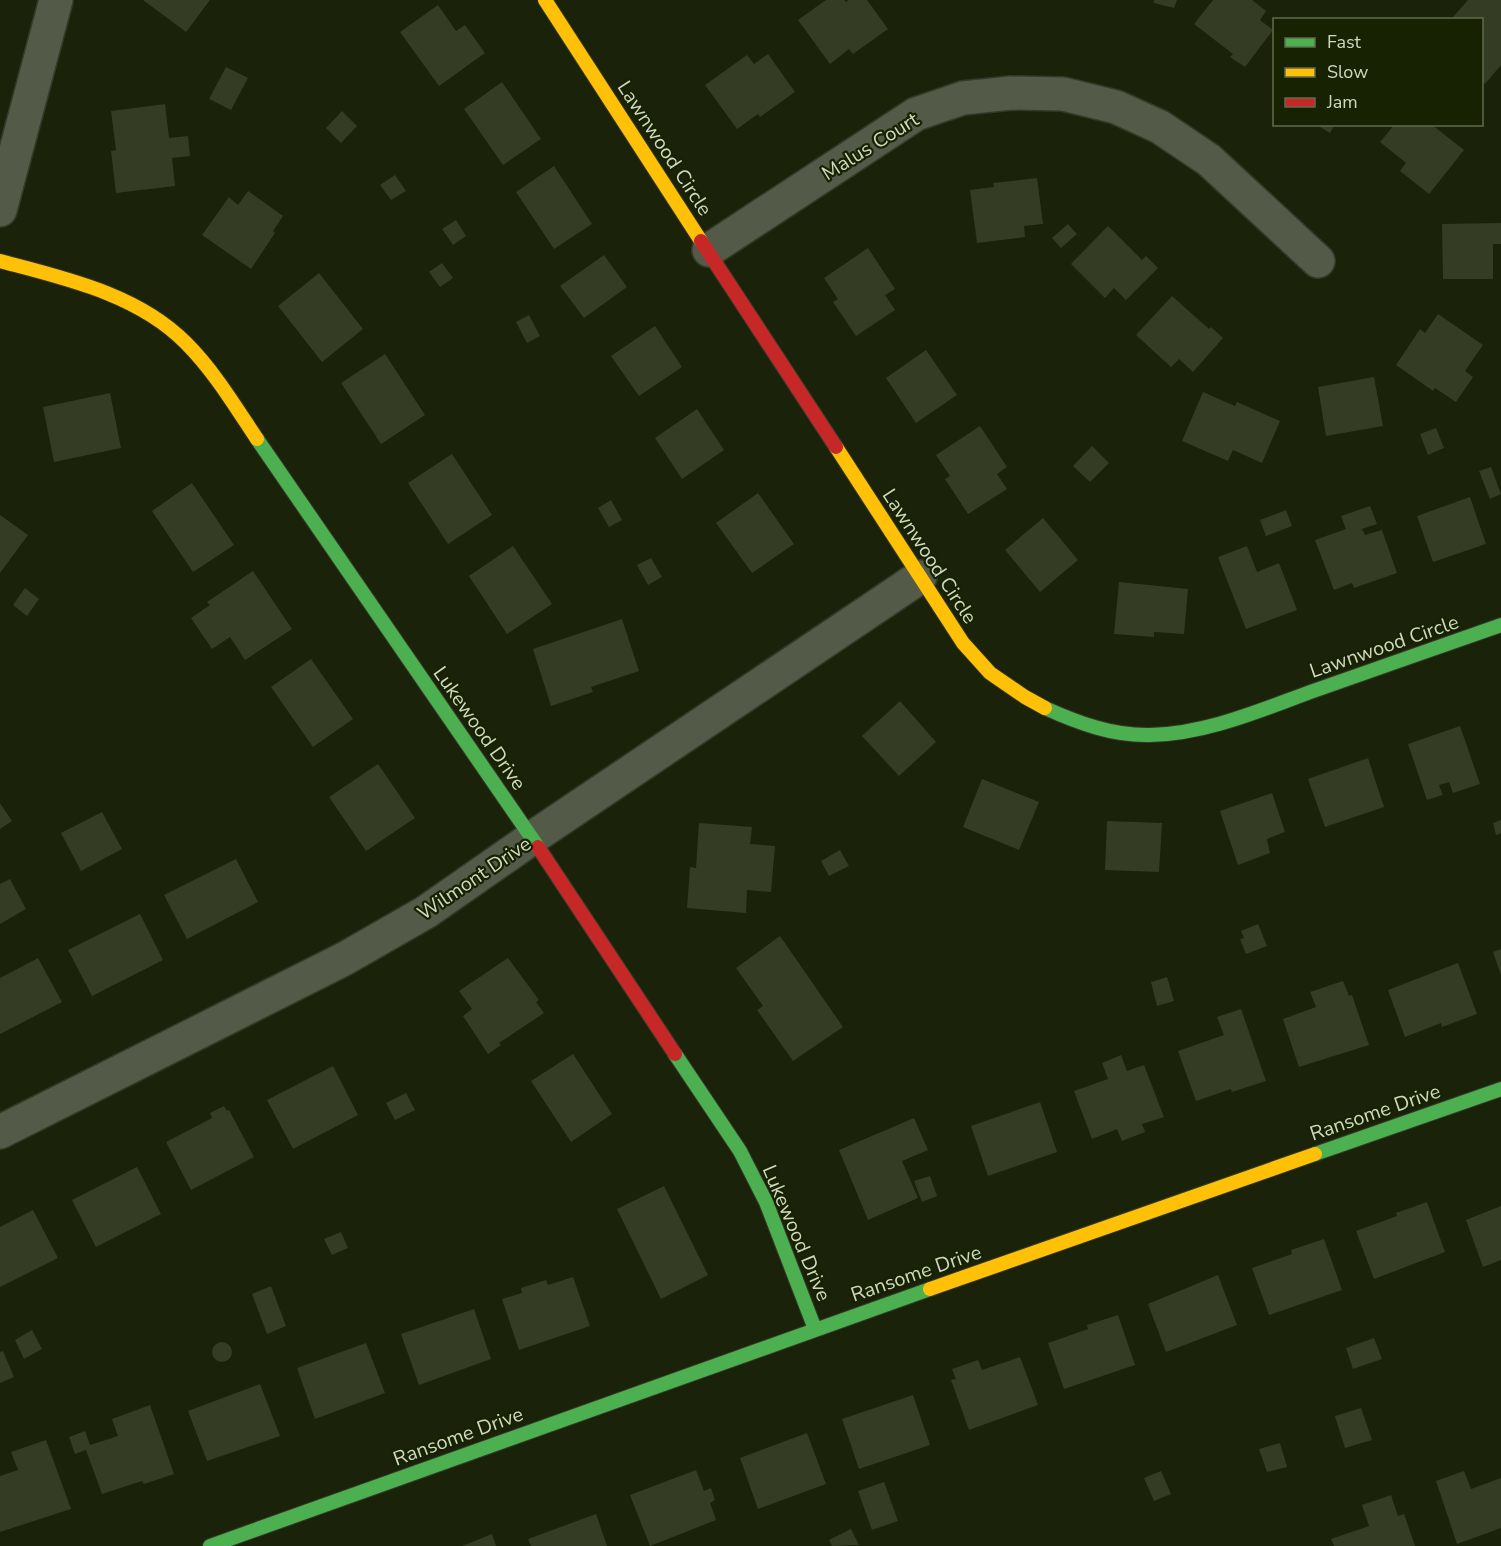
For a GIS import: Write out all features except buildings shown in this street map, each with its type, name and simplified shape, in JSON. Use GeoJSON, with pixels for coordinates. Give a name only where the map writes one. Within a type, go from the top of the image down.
{"type":"FeatureCollection","features":[{"type":"Feature","properties":{"kind":"street"},"geometry":{"type":"LineString","coordinates":[[0,210],[56,0]]}},
{"type":"Feature","properties":{"kind":"street","name":"Lawnwood Circle"},"geometry":{"type":"LineString","coordinates":[[545,0],[963,643],[989,672],[1020,694],[1059,715],[1099,729],[1149,735],[1197,728],[1243,716],[1501,625]]}},
{"type":"Feature","properties":{"kind":"street","name":"Malus Court"},"geometry":{"type":"LineString","coordinates":[[709,250],[916,114],[963,98],[1011,93],[1063,94],[1116,107],[1160,126],[1209,160],[1318,261]]}},
{"type":"Feature","properties":{"kind":"street","name":"Lukewood Drive"},"geometry":{"type":"LineString","coordinates":[[0,261],[94,287],[140,308],[183,340],[215,378],[532,838],[740,1151],[766,1202],[815,1329]]}},
{"type":"Feature","properties":{"kind":"street","name":"Wilmont Drive"},"geometry":{"type":"LineString","coordinates":[[0,1132],[344,959],[426,912],[920,577]]}},
{"type":"Feature","properties":{"kind":"street","name":"Ransome Drive"},"geometry":{"type":"LineString","coordinates":[[210,1546],[815,1329],[1501,1089]]}},
{"type":"Feature","properties":{"kind":"traffic: fast"},"geometry":{"type":"LineString","coordinates":[[257,439],[538,847]]}},
{"type":"Feature","properties":{"kind":"traffic: fast"},"geometry":{"type":"LineString","coordinates":[[1045,708],[1070,719],[1109,731],[1150,735],[1193,730],[1255,712],[1501,625]]}},
{"type":"Feature","properties":{"kind":"traffic: fast"},"geometry":{"type":"LineString","coordinates":[[675,1054],[740,1151],[766,1202],[815,1329]]}},
{"type":"Feature","properties":{"kind":"traffic: fast"},"geometry":{"type":"LineString","coordinates":[[1315,1154],[1501,1089]]}},
{"type":"Feature","properties":{"kind":"traffic: fast"},"geometry":{"type":"LineString","coordinates":[[210,1546],[930,1289]]}},
{"type":"Feature","properties":{"kind":"traffic: slow"},"geometry":{"type":"LineString","coordinates":[[545,0],[701,241]]}},
{"type":"Feature","properties":{"kind":"traffic: slow"},"geometry":{"type":"LineString","coordinates":[[0,261],[99,290],[146,312],[167,326],[206,365],[257,439]]}},
{"type":"Feature","properties":{"kind":"traffic: slow"},"geometry":{"type":"LineString","coordinates":[[836,447],[963,643],[990,673],[1045,708]]}},
{"type":"Feature","properties":{"kind":"traffic: slow"},"geometry":{"type":"LineString","coordinates":[[930,1289],[1315,1154]]}},
{"type":"Feature","properties":{"kind":"traffic: jam"},"geometry":{"type":"LineString","coordinates":[[701,241],[836,447]]}},
{"type":"Feature","properties":{"kind":"traffic: jam"},"geometry":{"type":"LineString","coordinates":[[538,847],[675,1054]]}}]}
